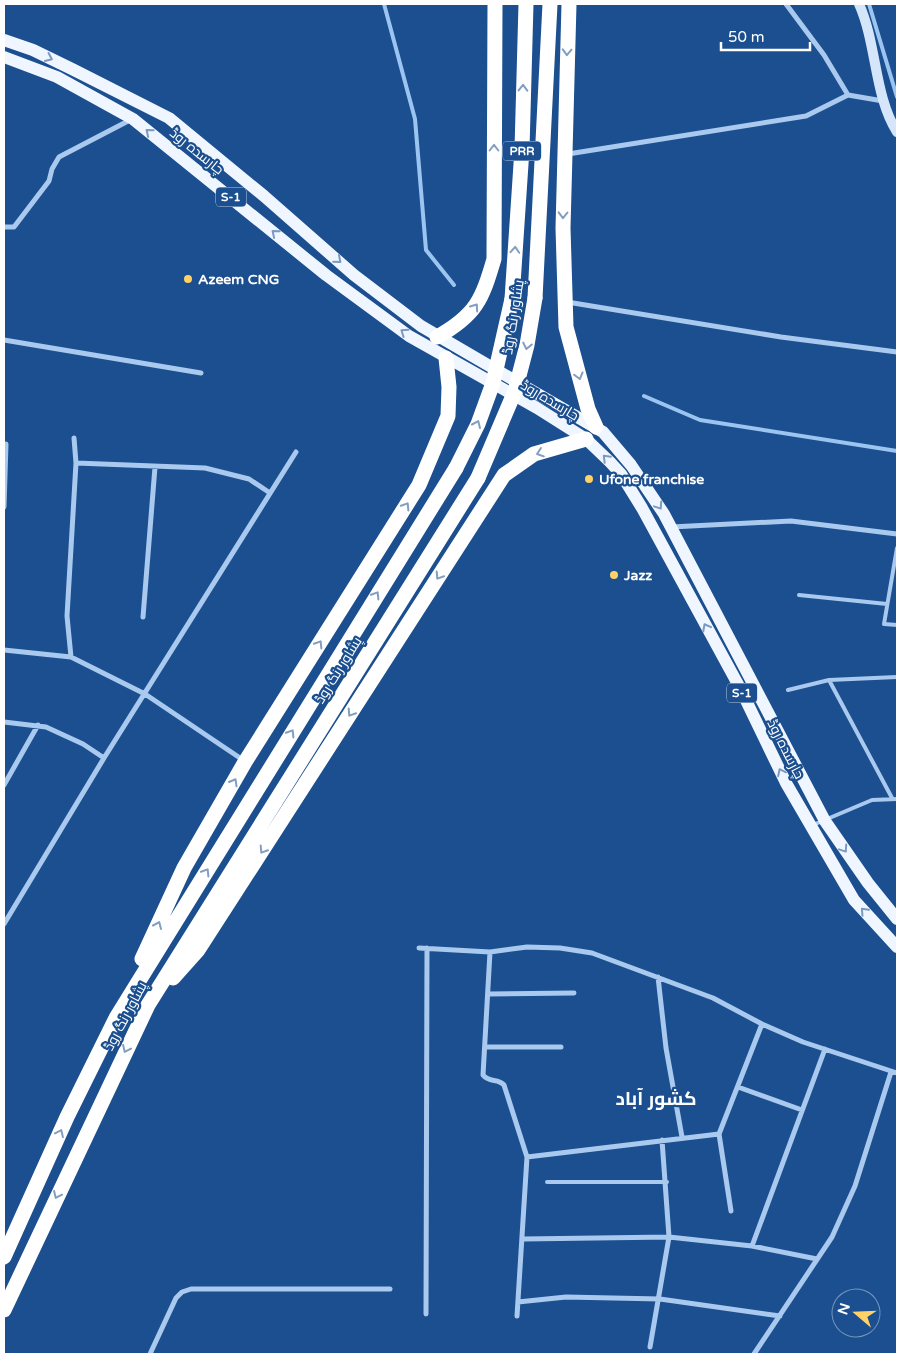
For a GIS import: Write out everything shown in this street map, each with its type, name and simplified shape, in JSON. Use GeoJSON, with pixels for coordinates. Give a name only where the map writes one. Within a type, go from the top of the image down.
{"type":"FeatureCollection","features":[{"type":"Feature","properties":{"kind":"highway"},"geometry":{"type":"LineString","coordinates":[[437,337],[470,314],[484,294],[494,259],[494,4]]}},
{"type":"Feature","properties":{"kind":"highway","name":"پشاور رنگ روڈ"},"geometry":{"type":"LineString","coordinates":[[4,1257],[63,1126],[116,1018],[456,468],[478,424],[494,383],[512,299],[522,149],[526,4]]}},
{"type":"Feature","properties":{"kind":"highway","name":"پشاور رنگ روڈ"},"geometry":{"type":"LineString","coordinates":[[4,1310],[148,1005],[478,478],[515,391],[527,345],[535,298],[550,4]]}},
{"type":"Feature","properties":{"kind":"highway"},"geometry":{"type":"LineString","coordinates":[[569,4],[563,228],[566,327],[588,409],[596,427]]}},
{"type":"Feature","properties":{"kind":"highway"},"geometry":{"type":"LineString","coordinates":[[116,1018],[184,868],[245,762],[419,485],[448,416],[449,387],[446,358]]}},
{"type":"Feature","properties":{"kind":"highway"},"geometry":{"type":"LineString","coordinates":[[148,1005],[198,950],[504,476],[534,454],[586,440]]}},
{"type":"Feature","properties":{"kind":"main road","name":"چارسدہ روڈ"},"geometry":{"type":"LineString","coordinates":[[4,40],[32,50],[169,118],[264,196],[354,275],[437,337],[596,427],[631,465],[672,527],[824,819],[868,883],[897,919]]}},
{"type":"Feature","properties":{"kind":"main road","name":"چارسدہ روڈ"},"geometry":{"type":"LineString","coordinates":[[4,57],[69,83],[133,119],[326,275],[409,336],[537,408],[586,440],[616,468],[633,494],[740,688],[786,783],[854,900],[897,946]]}},
{"type":"Feature","properties":{"kind":"main road"},"geometry":{"type":"LineString","coordinates":[[69,83],[74,70]]}},
{"type":"Feature","properties":{"kind":"street"},"geometry":{"type":"LineString","coordinates":[[786,4],[824,55],[848,96]]}},
{"type":"Feature","properties":{"kind":"street"},"geometry":{"type":"LineString","coordinates":[[858,4],[865,17],[884,101],[897,132]]}},
{"type":"Feature","properties":{"kind":"street"},"geometry":{"type":"LineString","coordinates":[[565,155],[806,116],[848,96],[884,101]]}},
{"type":"Feature","properties":{"kind":"street"},"geometry":{"type":"LineString","coordinates":[[4,227],[14,227],[49,181],[52,169],[59,157],[133,119]]}},
{"type":"Feature","properties":{"kind":"street"},"geometry":{"type":"LineString","coordinates":[[565,302],[790,338],[897,352]]}},
{"type":"Feature","properties":{"kind":"street"},"geometry":{"type":"LineString","coordinates":[[4,340],[201,373]]}},
{"type":"Feature","properties":{"kind":"street"},"geometry":{"type":"LineString","coordinates":[[71,657],[67,616],[76,463],[74,438]]}},
{"type":"Feature","properties":{"kind":"street"},"geometry":{"type":"LineString","coordinates":[[4,507],[6,444]]}},
{"type":"Feature","properties":{"kind":"street"},"geometry":{"type":"LineString","coordinates":[[4,924],[104,758],[296,452]]}},
{"type":"Feature","properties":{"kind":"street"},"geometry":{"type":"LineString","coordinates":[[76,463],[205,468],[249,479],[270,493]]}},
{"type":"Feature","properties":{"kind":"street"},"geometry":{"type":"LineString","coordinates":[[142,617],[155,467]]}},
{"type":"Feature","properties":{"kind":"street"},"geometry":{"type":"LineString","coordinates":[[672,527],[791,521],[897,534]]}},
{"type":"Feature","properties":{"kind":"street"},"geometry":{"type":"LineString","coordinates":[[4,650],[71,657],[145,694],[245,762]]}},
{"type":"Feature","properties":{"kind":"street"},"geometry":{"type":"LineString","coordinates":[[4,722],[38,725],[82,744],[104,758]]}},
{"type":"Feature","properties":{"kind":"street"},"geometry":{"type":"LineString","coordinates":[[4,785],[38,725]]}},
{"type":"Feature","properties":{"kind":"street"},"geometry":{"type":"LineString","coordinates":[[419,948],[490,952],[527,947],[560,948],[592,953],[713,998],[762,1024],[824,1049],[897,1073]]}},
{"type":"Feature","properties":{"kind":"street"},"geometry":{"type":"LineString","coordinates":[[426,1314],[427,948]]}},
{"type":"Feature","properties":{"kind":"street"},"geometry":{"type":"LineString","coordinates":[[490,952],[483,1075],[487,1080],[501,1082],[504,1085],[527,1157],[518,1316]]}},
{"type":"Feature","properties":{"kind":"street"},"geometry":{"type":"LineString","coordinates":[[658,977],[666,1048],[682,1138]]}},
{"type":"Feature","properties":{"kind":"street"},"geometry":{"type":"LineString","coordinates":[[488,994],[574,993]]}},
{"type":"Feature","properties":{"kind":"street"},"geometry":{"type":"LineString","coordinates":[[731,1211],[719,1134],[762,1024]]}},
{"type":"Feature","properties":{"kind":"street"},"geometry":{"type":"LineString","coordinates":[[485,1047],[561,1047]]}},
{"type":"Feature","properties":{"kind":"street"},"geometry":{"type":"LineString","coordinates":[[752,1246],[824,1049]]}},
{"type":"Feature","properties":{"kind":"street"},"geometry":{"type":"LineString","coordinates":[[754,1354],[832,1237],[855,1186],[891,1072]]}},
{"type":"Feature","properties":{"kind":"street"},"geometry":{"type":"LineString","coordinates":[[738,1087],[802,1110]]}},
{"type":"Feature","properties":{"kind":"street"},"geometry":{"type":"LineString","coordinates":[[527,1157],[719,1134]]}},
{"type":"Feature","properties":{"kind":"street"},"geometry":{"type":"LineString","coordinates":[[650,1347],[660,1299],[669,1237],[667,1182],[662,1140]]}},
{"type":"Feature","properties":{"kind":"street"},"geometry":{"type":"LineString","coordinates":[[523,1238],[669,1237],[752,1246],[817,1259]]}},
{"type":"Feature","properties":{"kind":"street"},"geometry":{"type":"LineString","coordinates":[[150,1354],[176,1298],[182,1292],[191,1289],[390,1289]]}},
{"type":"Feature","properties":{"kind":"street"},"geometry":{"type":"LineString","coordinates":[[518,1302],[566,1298],[660,1299],[780,1316]]}},
{"type":"Feature","properties":{"kind":"lane"},"geometry":{"type":"LineString","coordinates":[[897,548],[884,624],[897,625]]}},
{"type":"Feature","properties":{"kind":"lane"},"geometry":{"type":"LineString","coordinates":[[799,596],[888,604]]}},
{"type":"Feature","properties":{"kind":"lane"},"geometry":{"type":"LineString","coordinates":[[788,690],[828,680],[897,677]]}},
{"type":"Feature","properties":{"kind":"lane"},"geometry":{"type":"LineString","coordinates":[[812,826],[824,819],[872,800],[895,798],[828,680]]}},
{"type":"Feature","properties":{"kind":"lane"},"geometry":{"type":"LineString","coordinates":[[547,1182],[667,1182]]}},
{"type":"Feature","properties":{"kind":"waterway"},"geometry":{"type":"LineString","coordinates":[[384,4],[415,119],[426,250],[454,285]]}},
{"type":"Feature","properties":{"kind":"waterway"},"geometry":{"type":"LineString","coordinates":[[869,4],[897,97]]}},
{"type":"Feature","properties":{"kind":"waterway"},"geometry":{"type":"LineString","coordinates":[[644,396],[700,420],[897,451]]}},
{"type":"Feature","properties":{"kind":"place","name":"Azeem CNG"},"geometry":{"type":"Point","coordinates":[188,279]}},
{"type":"Feature","properties":{"kind":"place","name":"Ufone franchise"},"geometry":{"type":"Point","coordinates":[589,479]}},
{"type":"Feature","properties":{"kind":"place","name":"Jazz"},"geometry":{"type":"Point","coordinates":[614,575]}},
{"type":"Feature","properties":{"kind":"district","name":"کشور آباد"},"geometry":{"type":"Point","coordinates":[656,1098]}}]}
